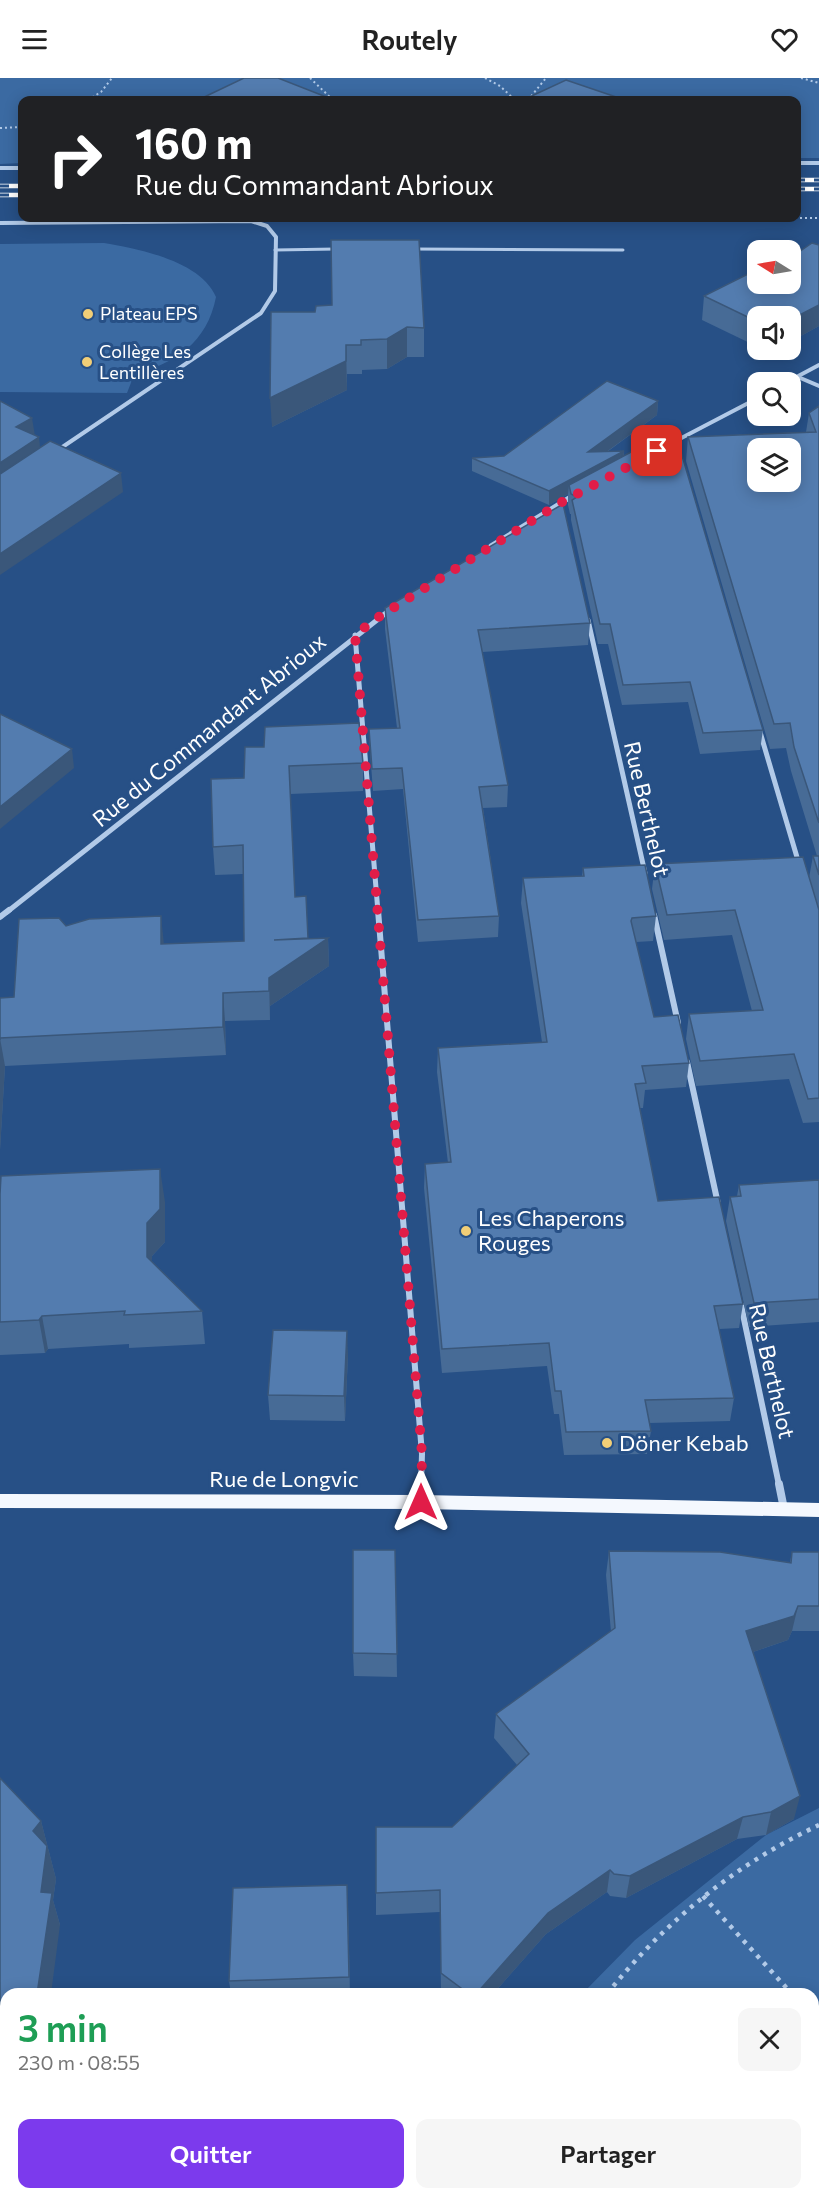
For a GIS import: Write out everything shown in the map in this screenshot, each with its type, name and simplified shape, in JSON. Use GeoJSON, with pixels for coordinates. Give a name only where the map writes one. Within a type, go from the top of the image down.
{"type":"FeatureCollection","features":[{"type":"Feature","properties":{"kind":"main road","name":"Rue de Longvic"},"geometry":{"type":"LineString","coordinates":[[0,1501],[421,1502],[819,1509]]}},
{"type":"Feature","properties":{"kind":"street"},"geometry":{"type":"LineString","coordinates":[[801,164],[819,163]]}},
{"type":"Feature","properties":{"kind":"street"},"geometry":{"type":"LineString","coordinates":[[0,168],[18,168]]}},
{"type":"Feature","properties":{"kind":"street"},"geometry":{"type":"LineString","coordinates":[[0,223],[126,222]]}},
{"type":"Feature","properties":{"kind":"street"},"geometry":{"type":"LineString","coordinates":[[49,456],[261,314],[274,291],[276,237],[267,226],[254,222]]}},
{"type":"Feature","properties":{"kind":"street"},"geometry":{"type":"LineString","coordinates":[[801,374],[819,365]]}},
{"type":"Feature","properties":{"kind":"street"},"geometry":{"type":"LineString","coordinates":[[801,377],[819,386]]}},
{"type":"Feature","properties":{"kind":"street"},"geometry":{"type":"LineString","coordinates":[[665,447],[747,404]]}},
{"type":"Feature","properties":{"kind":"street"},"geometry":{"type":"LineString","coordinates":[[675,441],[679,453]]}},
{"type":"Feature","properties":{"kind":"street"},"geometry":{"type":"LineString","coordinates":[[484,550],[583,491]]}},
{"type":"Feature","properties":{"kind":"street"},"geometry":{"type":"LineString","coordinates":[[562,502],[565,513]]}},
{"type":"Feature","properties":{"kind":"street","name":"Rue du Commandant Abrioux"},"geometry":{"type":"LineString","coordinates":[[0,917],[355,635],[397,605]]}},
{"type":"Feature","properties":{"kind":"street","name":"Rue Berthelot"},"geometry":{"type":"LineString","coordinates":[[585,606],[647,885]]}},
{"type":"Feature","properties":{"kind":"street"},"geometry":{"type":"LineString","coordinates":[[355,635],[422,1454],[421,1502]]}},
{"type":"Feature","properties":{"kind":"street"},"geometry":{"type":"LineString","coordinates":[[759,727],[802,876]]}},
{"type":"Feature","properties":{"kind":"street","name":"Rue Berthelot"},"geometry":{"type":"LineString","coordinates":[[652,908],[681,1036]]}},
{"type":"Feature","properties":{"kind":"street"},"geometry":{"type":"LineString","coordinates":[[686,1059],[720,1210]]}},
{"type":"Feature","properties":{"kind":"street","name":"Rue Berthelot"},"geometry":{"type":"LineString","coordinates":[[738,1292],[784,1510]]}},
{"type":"Feature","properties":{"kind":"lane"},"geometry":{"type":"LineString","coordinates":[[275,250],[341,249]]}},
{"type":"Feature","properties":{"kind":"lane"},"geometry":{"type":"LineString","coordinates":[[410,249],[623,250]]}},
{"type":"Feature","properties":{"kind":"path"},"geometry":{"type":"LineString","coordinates":[[94,96],[101,92],[112,78]]}},
{"type":"Feature","properties":{"kind":"path"},"geometry":{"type":"LineString","coordinates":[[310,78],[329,96]]}},
{"type":"Feature","properties":{"kind":"path"},"geometry":{"type":"LineString","coordinates":[[485,78],[500,86],[511,96]]}},
{"type":"Feature","properties":{"kind":"path"},"geometry":{"type":"LineString","coordinates":[[531,96],[546,78]]}},
{"type":"Feature","properties":{"kind":"path"},"geometry":{"type":"LineString","coordinates":[[801,78],[819,83]]}},
{"type":"Feature","properties":{"kind":"path"},"geometry":{"type":"LineString","coordinates":[[0,128],[18,127]]}},
{"type":"Feature","properties":{"kind":"path"},"geometry":{"type":"LineString","coordinates":[[611,1988],[623,1971],[704,1896],[786,1839],[819,1825]]}},
{"type":"Feature","properties":{"kind":"path"},"geometry":{"type":"LineString","coordinates":[[704,1896],[787,1988]]}},
{"type":"Feature","properties":{"kind":"shaded area"},"geometry":{"type":"Polygon","coordinates":[[[0,78],[819,78],[819,158],[801,158],[801,96],[18,96],[18,163],[0,164],[0,78]]]}},
{"type":"Feature","properties":{"kind":"shaded area","name":"Plateau EPS"},"geometry":{"type":"Polygon","coordinates":[[[104,243],[151,253],[197,274],[216,297],[205,327],[197,338],[176,357],[134,375],[127,393],[0,392],[0,244],[104,243]]]}},
{"type":"Feature","properties":{"kind":"shaded area"},"geometry":{"type":"Polygon","coordinates":[[[819,1808],[819,1988],[588,1988],[635,1940],[766,1835],[819,1808]]]}},
{"type":"Feature","properties":{"kind":"building"},"geometry":{"type":"Polygon","coordinates":[[[244,78],[278,78],[324,96],[206,96],[244,78]]]}},
{"type":"Feature","properties":{"kind":"building"},"geometry":{"type":"Polygon","coordinates":[[[566,80],[613,96],[532,96],[566,80]]]}},
{"type":"Feature","properties":{"kind":"building"},"geometry":{"type":"Polygon","coordinates":[[[331,240],[419,240],[424,328],[407,327],[387,339],[361,340],[361,345],[346,345],[346,361],[270,398],[271,312],[315,312],[316,306],[332,305],[331,240]]]}},
{"type":"Feature","properties":{"kind":"building"},"geometry":{"type":"Polygon","coordinates":[[[812,243],[819,245],[819,305],[801,314],[801,306],[747,306],[747,317],[704,296],[747,274],[747,294],[801,294],[801,250],[812,243]]]}},
{"type":"Feature","properties":{"kind":"building"},"geometry":{"type":"Polygon","coordinates":[[[607,381],[658,401],[588,452],[624,451],[549,491],[472,458],[504,456],[607,381]]]}},
{"type":"Feature","properties":{"kind":"building"},"geometry":{"type":"Polygon","coordinates":[[[0,401],[32,418],[16,427],[39,437],[0,463],[0,401]]]}},
{"type":"Feature","properties":{"kind":"building"},"geometry":{"type":"Polygon","coordinates":[[[819,406],[819,823],[794,747],[790,723],[774,724],[688,437],[816,432],[809,413],[819,406]]]}},
{"type":"Feature","properties":{"kind":"building"},"geometry":{"type":"Polygon","coordinates":[[[50,441],[121,473],[0,554],[0,474],[50,441]]]}},
{"type":"Feature","properties":{"kind":"building"},"geometry":{"type":"Polygon","coordinates":[[[678,442],[763,730],[703,733],[690,682],[623,685],[610,624],[600,624],[572,500],[577,497],[571,494],[569,485],[648,443],[678,442]]]}},
{"type":"Feature","properties":{"kind":"building"},"geometry":{"type":"Polygon","coordinates":[[[563,504],[590,623],[478,630],[508,785],[479,787],[499,916],[418,920],[402,768],[372,769],[369,729],[400,728],[385,608],[563,504]]]}},
{"type":"Feature","properties":{"kind":"building"},"geometry":{"type":"Polygon","coordinates":[[[0,714],[72,749],[0,807],[0,714]]]}},
{"type":"Feature","properties":{"kind":"building"},"geometry":{"type":"Polygon","coordinates":[[[359,723],[363,763],[289,766],[295,897],[306,896],[308,938],[274,940],[328,938],[269,978],[269,991],[223,993],[223,1027],[0,1038],[0,998],[14,997],[19,919],[59,918],[66,926],[89,919],[161,916],[161,944],[244,941],[243,845],[213,847],[211,779],[244,778],[245,747],[264,747],[265,727],[359,723]]]}},
{"type":"Feature","properties":{"kind":"building"},"geometry":{"type":"Polygon","coordinates":[[[813,856],[819,856],[819,875],[813,856]]]}},
{"type":"Feature","properties":{"kind":"building"},"geometry":{"type":"Polygon","coordinates":[[[803,857],[819,910],[819,1098],[808,1099],[794,1054],[700,1061],[689,1014],[763,1010],[735,910],[667,915],[655,864],[803,857]]]}},
{"type":"Feature","properties":{"kind":"building"},"geometry":{"type":"Polygon","coordinates":[[[645,865],[656,916],[632,918],[631,921],[654,1017],[678,1015],[689,1063],[642,1066],[646,1083],[635,1084],[658,1201],[719,1197],[743,1304],[714,1306],[734,1398],[645,1400],[651,1431],[566,1432],[561,1391],[555,1391],[549,1343],[442,1349],[425,1164],[451,1162],[438,1048],[547,1042],[523,878],[584,876],[583,868],[645,865]]]}},
{"type":"Feature","properties":{"kind":"building"},"geometry":{"type":"Polygon","coordinates":[[[160,1169],[160,1209],[147,1223],[147,1257],[202,1311],[124,1315],[125,1311],[42,1316],[39,1320],[0,1322],[1,1176],[160,1169]]]}},
{"type":"Feature","properties":{"kind":"building"},"geometry":{"type":"Polygon","coordinates":[[[819,1180],[819,1299],[754,1303],[730,1197],[741,1196],[739,1185],[819,1180]]]}},
{"type":"Feature","properties":{"kind":"building"},"geometry":{"type":"Polygon","coordinates":[[[273,1330],[347,1331],[344,1396],[268,1395],[273,1330]]]}},
{"type":"Feature","properties":{"kind":"building"},"geometry":{"type":"Polygon","coordinates":[[[353,1550],[395,1550],[397,1654],[353,1653],[353,1550]]]}},
{"type":"Feature","properties":{"kind":"building"},"geometry":{"type":"Polygon","coordinates":[[[609,1551],[720,1552],[791,1563],[792,1552],[819,1552],[819,1606],[798,1606],[794,1616],[746,1631],[800,1796],[771,1812],[743,1817],[630,1876],[614,1874],[610,1870],[548,1913],[481,1988],[461,1988],[441,1973],[440,1890],[376,1893],[376,1827],[452,1827],[529,1754],[496,1714],[615,1628],[609,1551]]]}},
{"type":"Feature","properties":{"kind":"building"},"geometry":{"type":"Polygon","coordinates":[[[0,1778],[41,1821],[33,1831],[47,1846],[41,1892],[52,1893],[38,1988],[0,1988],[0,1778]]]}},
{"type":"Feature","properties":{"kind":"building"},"geometry":{"type":"Polygon","coordinates":[[[347,1885],[349,1977],[229,1981],[233,1888],[347,1885]]]}},
{"type":"Feature","properties":{"kind":"railway"},"geometry":{"type":"LineString","coordinates":[[801,180],[819,180]]}},
{"type":"Feature","properties":{"kind":"railway"},"geometry":{"type":"LineString","coordinates":[[0,186],[18,186]]}},
{"type":"Feature","properties":{"kind":"railway"},"geometry":{"type":"LineString","coordinates":[[801,189],[819,189]]}},
{"type":"Feature","properties":{"kind":"railway"},"geometry":{"type":"LineString","coordinates":[[0,195],[18,195]]}},
{"type":"Feature","properties":{"kind":"place","name":"Plateau EPS"},"geometry":{"type":"Point","coordinates":[88,314]}},
{"type":"Feature","properties":{"kind":"place","name":"Collège Les Lentillères"},"geometry":{"type":"Point","coordinates":[87,362]}},
{"type":"Feature","properties":{"kind":"place","name":"Les Chaperons Rouges"},"geometry":{"type":"Point","coordinates":[466,1231]}},
{"type":"Feature","properties":{"kind":"place","name":"Döner Kebab"},"geometry":{"type":"Point","coordinates":[607,1443]}},
{"type":"Feature","properties":{"kind":"route"},"geometry":{"type":"LineString","coordinates":[[421,1502],[422,1454],[355,635],[377,618],[562,502],[657,451]]}}]}
